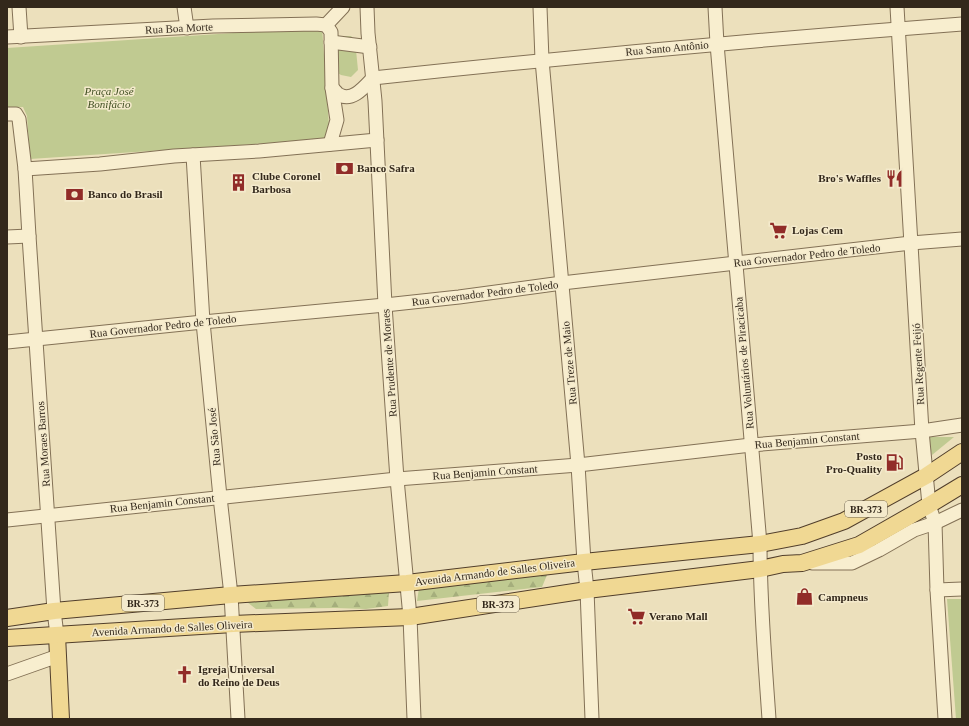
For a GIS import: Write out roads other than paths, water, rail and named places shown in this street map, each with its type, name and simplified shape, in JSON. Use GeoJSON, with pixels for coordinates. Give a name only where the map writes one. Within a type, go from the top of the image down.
{"type":"FeatureCollection","features":[{"type":"Feature","properties":{"kind":"main road","name":"Avenida Armando de Salles Oliveira"},"geometry":{"type":"LineString","coordinates":[[7,618],[231,595],[407,583],[584,562],[760,544],[802,536],[844,521],[926,476],[962,452]]}},
{"type":"Feature","properties":{"kind":"main road","name":"Avenida Armando de Salles Oliveira"},"geometry":{"type":"LineString","coordinates":[[7,638],[233,624],[410,617],[587,590],[760,569],[782,564],[802,563],[858,544],[962,485]]}},
{"type":"Feature","properties":{"kind":"main road","name":"Rua Moraes Barros"},"geometry":{"type":"LineString","coordinates":[[57,635],[61,719]]}},
{"type":"Feature","properties":{"kind":"street"},"geometry":{"type":"LineString","coordinates":[[19,7],[21,37]]}},
{"type":"Feature","properties":{"kind":"street"},"geometry":{"type":"LineString","coordinates":[[184,7],[187,28]]}},
{"type":"Feature","properties":{"kind":"street"},"geometry":{"type":"LineString","coordinates":[[330,144],[337,120],[332,88],[331,32],[326,25],[343,7]]}},
{"type":"Feature","properties":{"kind":"street","name":"Rua Prudente de Moraes"},"geometry":{"type":"LineString","coordinates":[[367,7],[377,140],[384,305],[397,479],[410,617],[414,719]]}},
{"type":"Feature","properties":{"kind":"street","name":"Rua Treze de Maio"},"geometry":{"type":"LineString","coordinates":[[540,7],[542,60],[578,465],[587,590],[592,719]]}},
{"type":"Feature","properties":{"kind":"street","name":"Rua Voluntários de Piracicaba"},"geometry":{"type":"LineString","coordinates":[[715,7],[716,44],[760,544],[760,569],[769,719]]}},
{"type":"Feature","properties":{"kind":"street","name":"Rua Regente Feijó"},"geometry":{"type":"LineString","coordinates":[[897,7],[922,431],[929,505],[935,523],[944,719]]}},
{"type":"Feature","properties":{"kind":"street","name":"Rua Boa Morte"},"geometry":{"type":"LineString","coordinates":[[7,37],[187,28],[316,24],[326,25]]}},
{"type":"Feature","properties":{"kind":"street","name":"Rua Santo Antônio"},"geometry":{"type":"LineString","coordinates":[[373,78],[542,60],[716,44],[962,24]]}},
{"type":"Feature","properties":{"kind":"street"},"geometry":{"type":"LineString","coordinates":[[331,42],[370,47]]}},
{"type":"Feature","properties":{"kind":"street"},"geometry":{"type":"LineString","coordinates":[[332,88],[340,95],[350,97],[357,93],[373,78]]}},
{"type":"Feature","properties":{"kind":"street","name":"Rua Moraes Barros"},"geometry":{"type":"LineString","coordinates":[[7,114],[16,114],[19,119],[25,169],[54,612],[57,635]]}},
{"type":"Feature","properties":{"kind":"street"},"geometry":{"type":"LineString","coordinates":[[25,169],[259,151],[377,140]]}},
{"type":"Feature","properties":{"kind":"street","name":"Rua São José"},"geometry":{"type":"LineString","coordinates":[[193,155],[203,322],[231,595],[238,719]]}},
{"type":"Feature","properties":{"kind":"street"},"geometry":{"type":"LineString","coordinates":[[7,237],[29,236]]}},
{"type":"Feature","properties":{"kind":"street","name":"Rua Governador Pedro de Toledo"},"geometry":{"type":"LineString","coordinates":[[7,342],[459,297],[562,283],[911,243],[962,239]]}},
{"type":"Feature","properties":{"kind":"street","name":"Rua Benjamin Constant"},"geometry":{"type":"LineString","coordinates":[[7,520],[397,479],[578,465],[751,445],[922,431],[962,425]]}},
{"type":"Feature","properties":{"kind":"street"},"geometry":{"type":"LineString","coordinates":[[802,563],[852,563],[879,550],[914,530],[935,523],[962,510]]}},
{"type":"Feature","properties":{"kind":"street"},"geometry":{"type":"LineString","coordinates":[[937,590],[962,589]]}},
{"type":"Feature","properties":{"kind":"street"},"geometry":{"type":"LineString","coordinates":[[7,674],[58,656]]}},
{"type":"Feature","properties":{"kind":"place","name":"Banco Safra"},"geometry":{"type":"Point","coordinates":[344,168]}},
{"type":"Feature","properties":{"kind":"place","name":"Bro's Waffles"},"geometry":{"type":"Point","coordinates":[894,178]}},
{"type":"Feature","properties":{"kind":"place","name":"Clube Coronel Barbosa"},"geometry":{"type":"Point","coordinates":[239,182]}},
{"type":"Feature","properties":{"kind":"place","name":"Banco do Brasil"},"geometry":{"type":"Point","coordinates":[75,194]}},
{"type":"Feature","properties":{"kind":"place","name":"Lojas Cem"},"geometry":{"type":"Point","coordinates":[779,230]}},
{"type":"Feature","properties":{"kind":"place","name":"Posto Pro-Quality"},"geometry":{"type":"Point","coordinates":[895,462]}},
{"type":"Feature","properties":{"kind":"place","name":"Campneus"},"geometry":{"type":"Point","coordinates":[805,597]}},
{"type":"Feature","properties":{"kind":"place","name":"Verano Mall"},"geometry":{"type":"Point","coordinates":[636,616]}},
{"type":"Feature","properties":{"kind":"place","name":"Igreja Universal do Reino de Deus"},"geometry":{"type":"Point","coordinates":[185,675]}},
{"type":"Feature","properties":{"kind":"park label","name":"Praça José Bonifácio"},"geometry":{"type":"Point","coordinates":[109,97]}}]}
